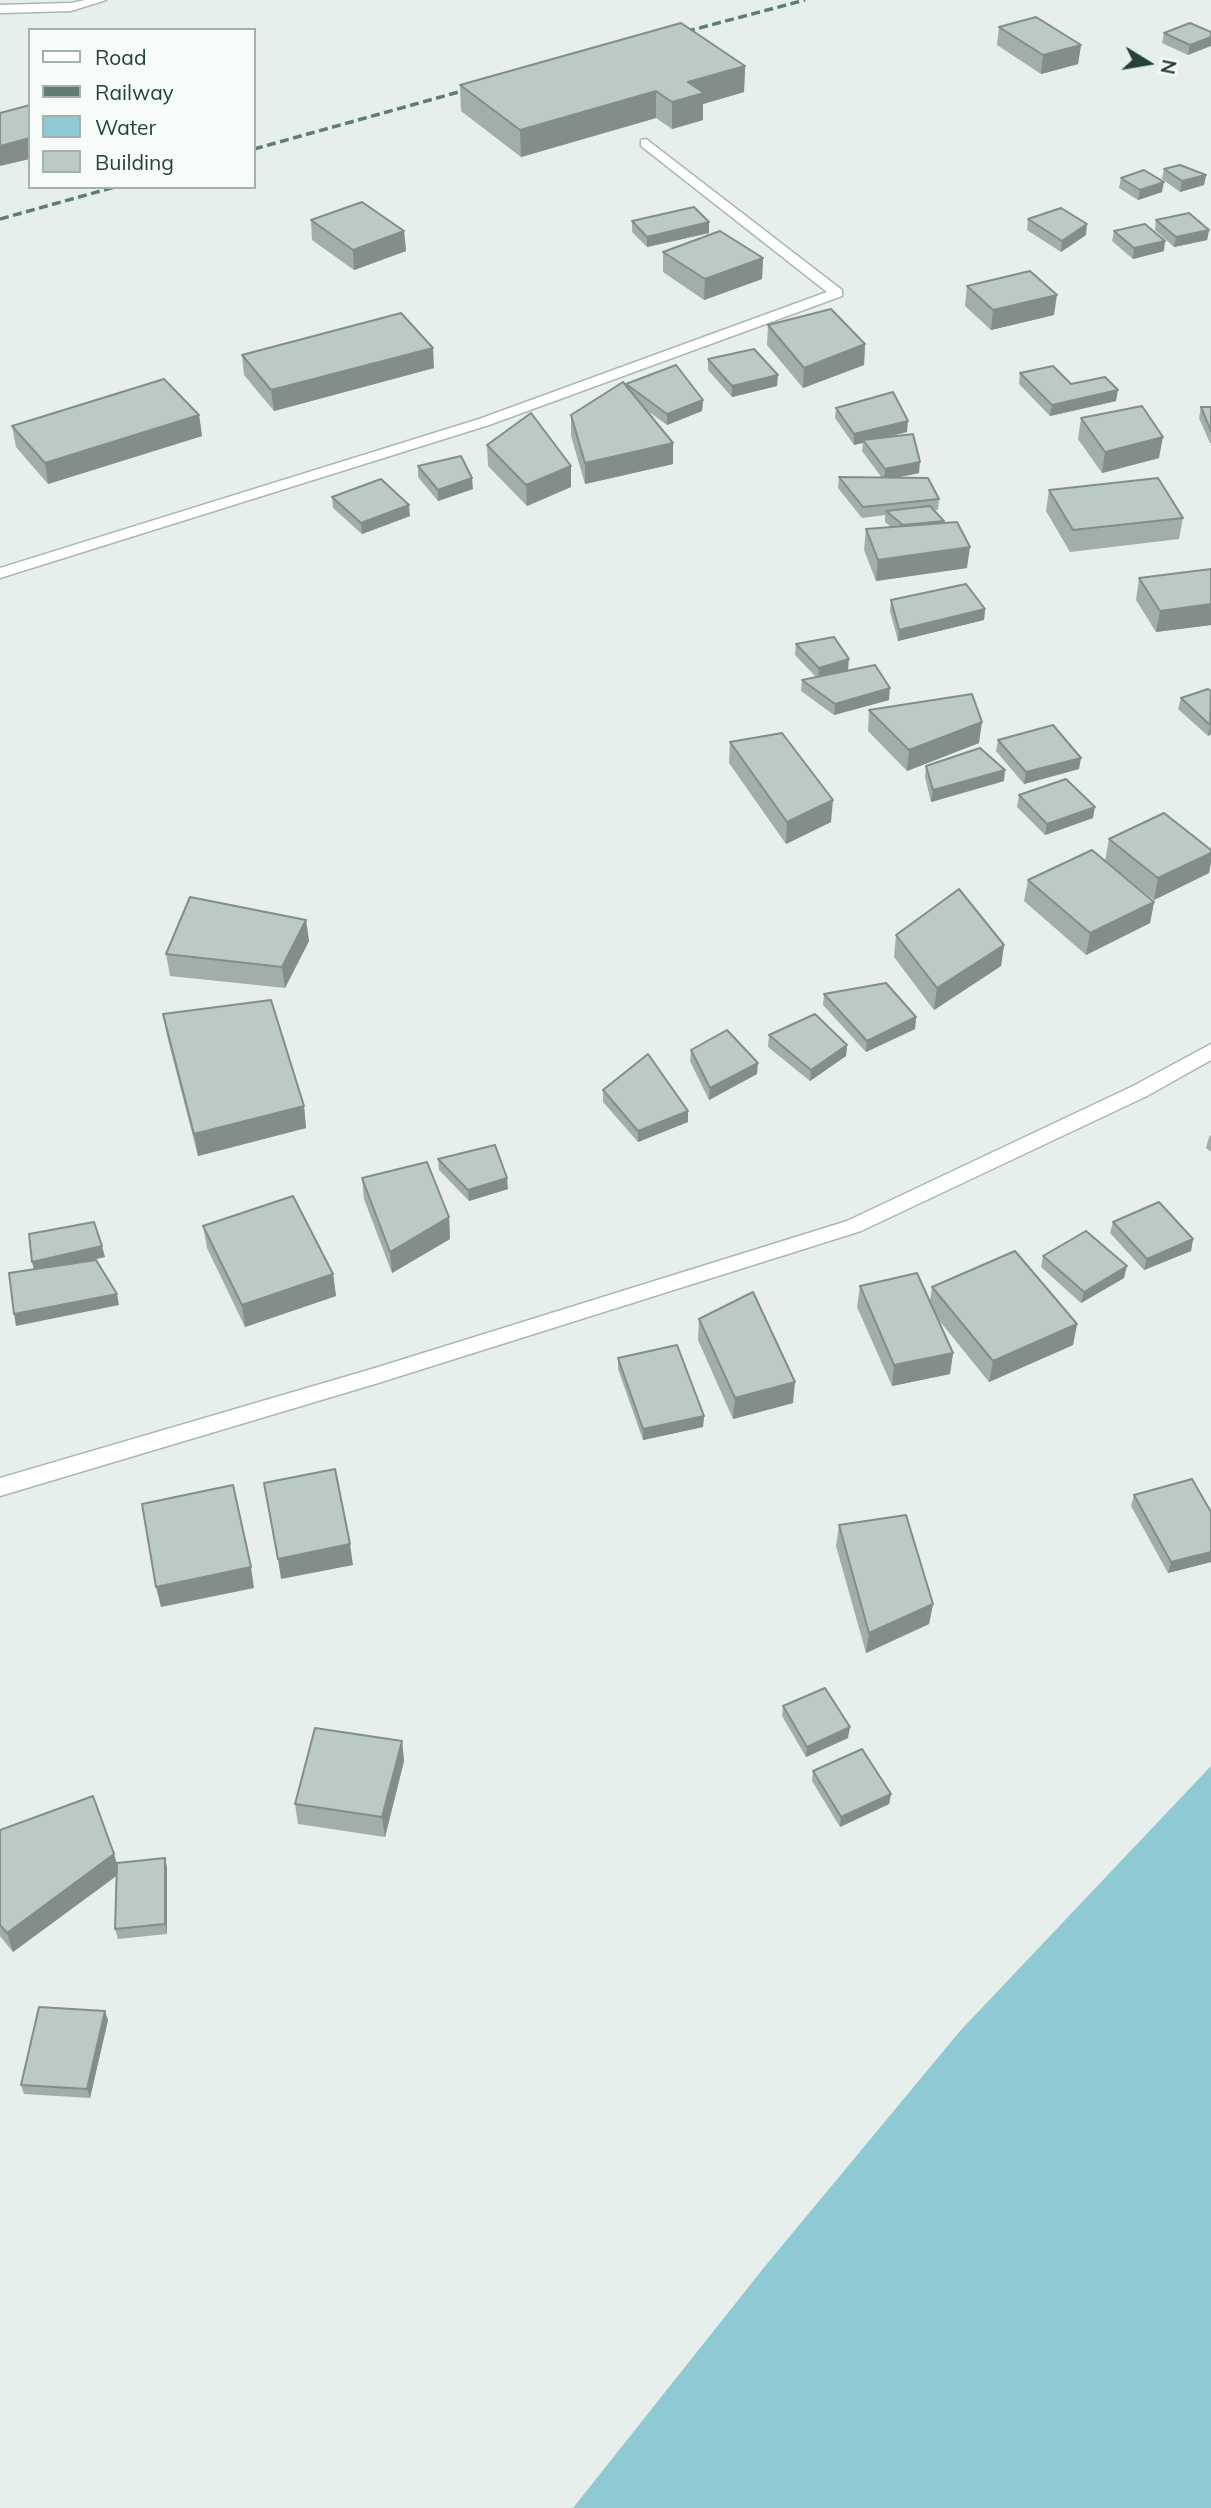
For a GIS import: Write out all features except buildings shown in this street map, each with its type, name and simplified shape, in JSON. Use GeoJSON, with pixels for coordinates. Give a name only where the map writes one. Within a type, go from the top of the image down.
{"type":"FeatureCollection","features":[{"type":"Feature","properties":{"kind":"street"},"geometry":{"type":"LineString","coordinates":[[0,9],[71,7],[100,0]]}},
{"type":"Feature","properties":{"kind":"street"},"geometry":{"type":"LineString","coordinates":[[0,573],[484,422],[836,293],[646,143]]}},
{"type":"Feature","properties":{"kind":"street"},"geometry":{"type":"LineString","coordinates":[[0,1487],[375,1376],[854,1226],[1140,1091],[1211,1051]]}},
{"type":"Feature","properties":{"kind":"water"},"geometry":{"type":"Polygon","coordinates":[[[1211,1766],[1211,2508],[573,2508],[766,2265],[960,2031],[1211,1766]]]}},
{"type":"Feature","properties":{"kind":"railway"},"geometry":{"type":"LineString","coordinates":[[673,35],[805,0]]}},
{"type":"Feature","properties":{"kind":"railway"},"geometry":{"type":"LineString","coordinates":[[256,148],[480,86]]}},
{"type":"Feature","properties":{"kind":"railway"},"geometry":{"type":"LineString","coordinates":[[0,219],[108,189]]}}]}
